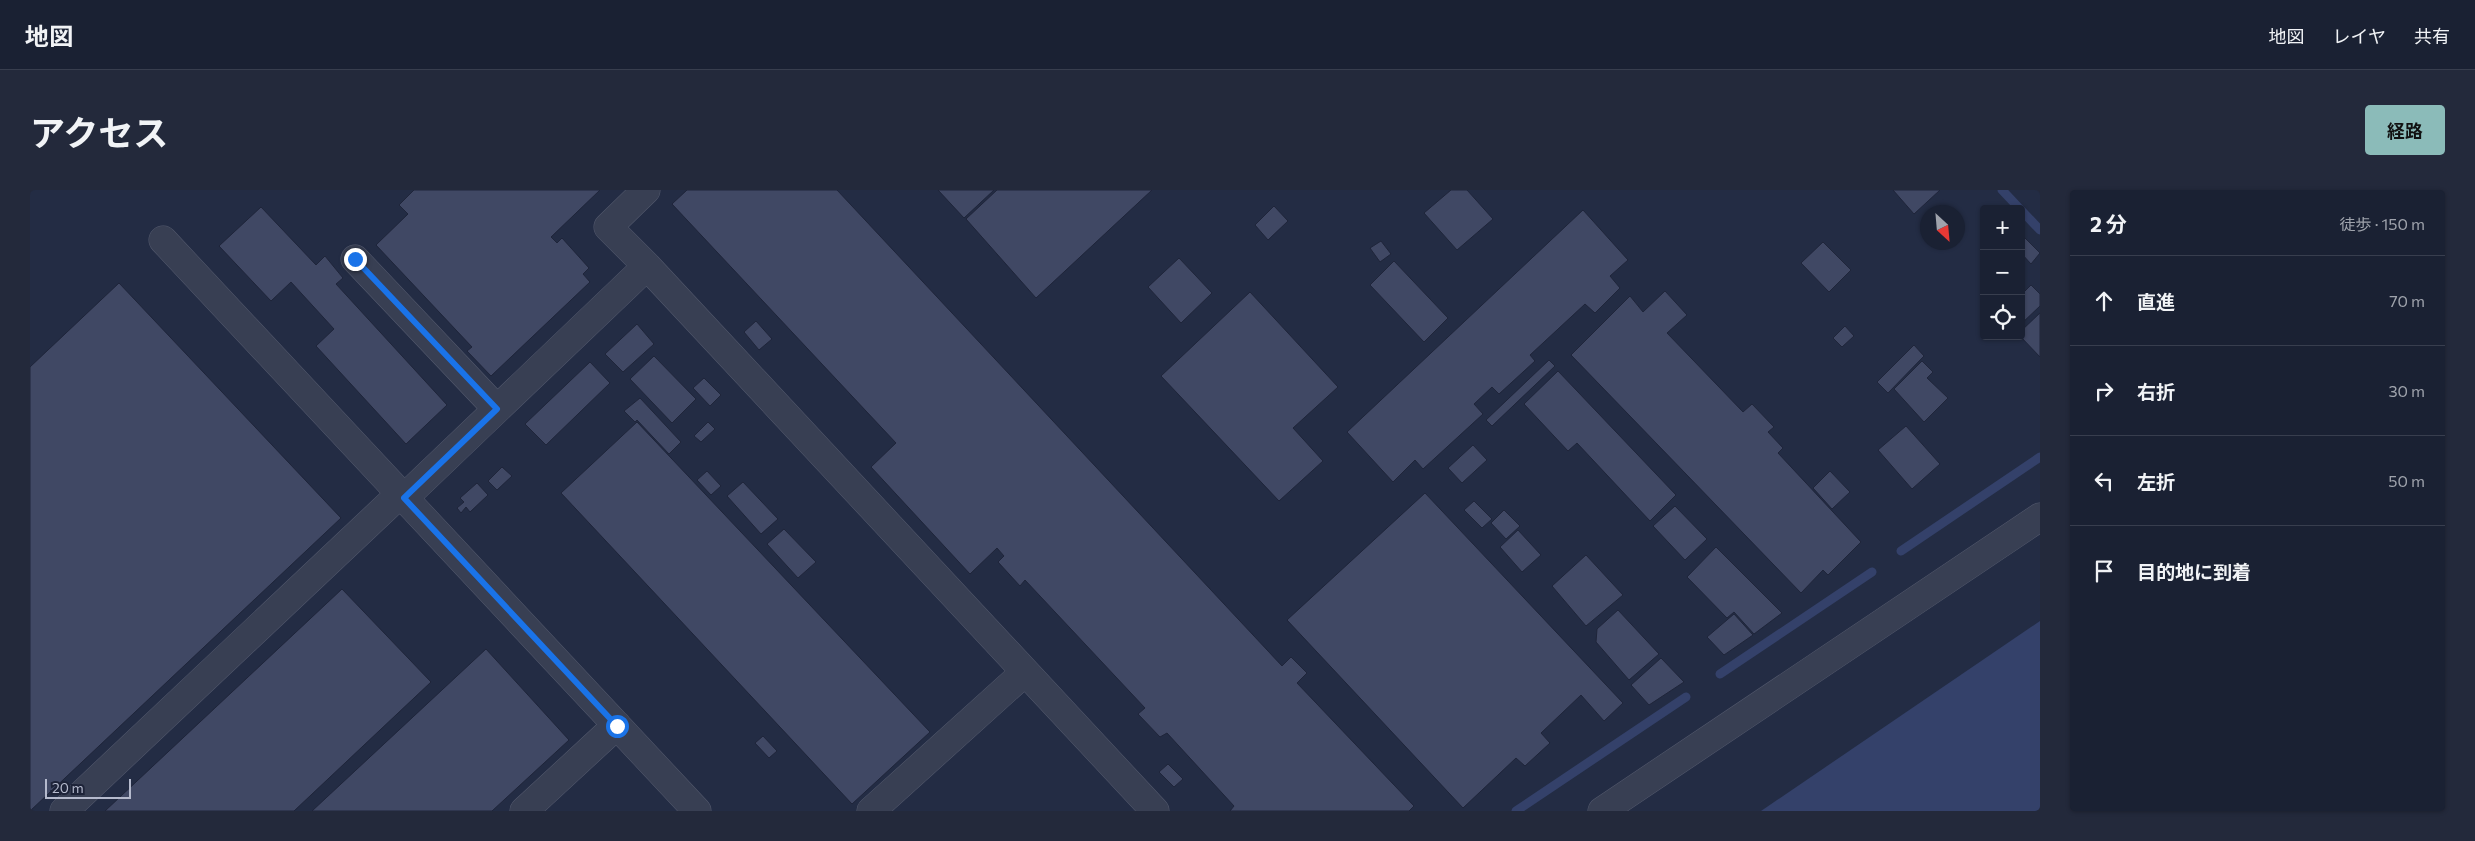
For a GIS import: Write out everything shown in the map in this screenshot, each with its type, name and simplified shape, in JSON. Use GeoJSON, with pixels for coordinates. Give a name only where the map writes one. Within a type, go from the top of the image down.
{"type":"FeatureCollection","features":[{"type":"Feature","properties":{"kind":"street"},"geometry":{"type":"LineString","coordinates":[[646,190],[608,227],[647,266],[1155,811]]}},
{"type":"Feature","properties":{"kind":"street"},"geometry":{"type":"LineString","coordinates":[[163,240],[697,811]]}},
{"type":"Feature","properties":{"kind":"street"},"geometry":{"type":"LineString","coordinates":[[355,259],[497,409]]}},
{"type":"Feature","properties":{"kind":"street"},"geometry":{"type":"LineString","coordinates":[[64,811],[497,409],[647,266]]}},
{"type":"Feature","properties":{"kind":"street"},"geometry":{"type":"LineString","coordinates":[[1602,811],[2040,518]]}},
{"type":"Feature","properties":{"kind":"street"},"geometry":{"type":"LineString","coordinates":[[871,811],[1025,672]]}},
{"type":"Feature","properties":{"kind":"street"},"geometry":{"type":"LineString","coordinates":[[524,811],[617,726]]}},
{"type":"Feature","properties":{"kind":"water"},"geometry":{"type":"Polygon","coordinates":[[[2040,621],[2040,811],[1761,811],[2040,621]]]}},
{"type":"Feature","properties":{"kind":"building"},"geometry":{"type":"Polygon","coordinates":[[[414,190],[600,190],[551,237],[557,243],[562,238],[589,268],[583,274],[590,282],[491,376],[467,351],[472,347],[376,245],[408,214],[399,205],[414,190]]]}},
{"type":"Feature","properties":{"kind":"building"},"geometry":{"type":"Polygon","coordinates":[[[687,190],[837,190],[1282,666],[1291,657],[1307,673],[1297,683],[1414,806],[1409,811],[1230,811],[1234,806],[1167,733],[1160,737],[1138,714],[1145,708],[1025,580],[1020,586],[998,562],[1004,556],[997,548],[970,574],[871,467],[896,443],[672,204],[687,190]]]}},
{"type":"Feature","properties":{"kind":"building"},"geometry":{"type":"Polygon","coordinates":[[[938,190],[994,190],[964,218],[938,190]]]}},
{"type":"Feature","properties":{"kind":"building"},"geometry":{"type":"Polygon","coordinates":[[[997,190],[1152,190],[1036,298],[966,219],[997,190]]]}},
{"type":"Feature","properties":{"kind":"building"},"geometry":{"type":"Polygon","coordinates":[[[1451,190],[1467,190],[1493,219],[1457,250],[1424,213],[1451,190]]]}},
{"type":"Feature","properties":{"kind":"building"},"geometry":{"type":"Polygon","coordinates":[[[1893,190],[1940,190],[1924,205],[1920,205],[1920,208],[1914,214],[1893,190]]]}},
{"type":"Feature","properties":{"kind":"building"},"geometry":{"type":"Polygon","coordinates":[[[1274,206],[1288,221],[1268,240],[1255,225],[1274,206]]]}},
{"type":"Feature","properties":{"kind":"building"},"geometry":{"type":"Polygon","coordinates":[[[261,207],[316,265],[325,256],[343,278],[336,284],[447,405],[406,444],[316,346],[334,329],[291,282],[271,301],[219,246],[261,207]]]}},
{"type":"Feature","properties":{"kind":"building"},"geometry":{"type":"Polygon","coordinates":[[[1583,210],[1628,260],[1610,276],[1620,288],[1595,313],[1585,304],[1530,355],[1535,361],[1499,394],[1492,387],[1474,404],[1483,414],[1423,469],[1415,460],[1393,482],[1347,432],[1583,210]]]}},
{"type":"Feature","properties":{"kind":"building"},"geometry":{"type":"Polygon","coordinates":[[[2025,238],[2040,253],[2031,264],[2025,257],[2025,238]]]}},
{"type":"Feature","properties":{"kind":"building"},"geometry":{"type":"Polygon","coordinates":[[[1381,241],[1391,254],[1380,262],[1370,248],[1381,241]]]}},
{"type":"Feature","properties":{"kind":"building"},"geometry":{"type":"Polygon","coordinates":[[[1823,242],[1851,270],[1829,292],[1801,263],[1823,242]]]}},
{"type":"Feature","properties":{"kind":"building"},"geometry":{"type":"Polygon","coordinates":[[[1179,258],[1212,293],[1181,323],[1148,287],[1179,258]]]}},
{"type":"Feature","properties":{"kind":"building"},"geometry":{"type":"Polygon","coordinates":[[[1394,261],[1448,318],[1424,342],[1370,285],[1394,261]]]}},
{"type":"Feature","properties":{"kind":"building"},"geometry":{"type":"Polygon","coordinates":[[[119,283],[341,518],[30,811],[30,367],[119,283]]]}},
{"type":"Feature","properties":{"kind":"building"},"geometry":{"type":"Polygon","coordinates":[[[2031,285],[2040,294],[2040,306],[2025,320],[2025,295],[2025,291],[2031,285]]]}},
{"type":"Feature","properties":{"kind":"building"},"geometry":{"type":"Polygon","coordinates":[[[1665,291],[1687,315],[1667,333],[1743,412],[1752,404],[1774,427],[1768,432],[1783,448],[1778,453],[1861,542],[1828,575],[1823,570],[1801,593],[1571,355],[1630,296],[1643,312],[1665,291]]]}},
{"type":"Feature","properties":{"kind":"building"},"geometry":{"type":"Polygon","coordinates":[[[1250,292],[1338,387],[1293,428],[1323,461],[1279,501],[1161,376],[1250,292]]]}},
{"type":"Feature","properties":{"kind":"building"},"geometry":{"type":"Polygon","coordinates":[[[2040,313],[2040,357],[2024,340],[2025,327],[2040,313]]]}},
{"type":"Feature","properties":{"kind":"building"},"geometry":{"type":"Polygon","coordinates":[[[756,321],[772,339],[759,350],[744,332],[756,321]]]}},
{"type":"Feature","properties":{"kind":"building"},"geometry":{"type":"Polygon","coordinates":[[[637,324],[654,344],[623,372],[605,354],[637,324]]]}},
{"type":"Feature","properties":{"kind":"building"},"geometry":{"type":"Polygon","coordinates":[[[1845,326],[1854,336],[1842,347],[1833,338],[1845,326]]]}},
{"type":"Feature","properties":{"kind":"building"},"geometry":{"type":"Polygon","coordinates":[[[1914,345],[1924,356],[1888,393],[1877,382],[1914,345]]]}},
{"type":"Feature","properties":{"kind":"building"},"geometry":{"type":"Polygon","coordinates":[[[654,356],[696,399],[672,423],[630,379],[654,356]]]}},
{"type":"Feature","properties":{"kind":"building"},"geometry":{"type":"Polygon","coordinates":[[[1549,360],[1555,366],[1492,426],[1486,420],[1549,360]]]}},
{"type":"Feature","properties":{"kind":"building"},"geometry":{"type":"Polygon","coordinates":[[[1922,361],[1933,372],[1927,378],[1948,398],[1924,422],[1894,389],[1922,361]]]}},
{"type":"Feature","properties":{"kind":"building"},"geometry":{"type":"Polygon","coordinates":[[[590,362],[610,383],[546,445],[525,424],[590,362]]]}},
{"type":"Feature","properties":{"kind":"building"},"geometry":{"type":"Polygon","coordinates":[[[1558,371],[1676,495],[1650,521],[1577,443],[1568,451],[1524,404],[1558,371]]]}},
{"type":"Feature","properties":{"kind":"building"},"geometry":{"type":"Polygon","coordinates":[[[704,378],[721,395],[710,406],[693,388],[704,378]]]}},
{"type":"Feature","properties":{"kind":"building"},"geometry":{"type":"Polygon","coordinates":[[[640,398],[681,442],[669,454],[637,420],[635,422],[624,411],[640,398]]]}},
{"type":"Feature","properties":{"kind":"building"},"geometry":{"type":"Polygon","coordinates":[[[637,422],[930,732],[852,804],[561,493],[637,422]]]}},
{"type":"Feature","properties":{"kind":"building"},"geometry":{"type":"Polygon","coordinates":[[[708,422],[715,429],[701,442],[694,436],[708,422]]]}},
{"type":"Feature","properties":{"kind":"building"},"geometry":{"type":"Polygon","coordinates":[[[1906,426],[1940,464],[1912,489],[1878,450],[1906,426]]]}},
{"type":"Feature","properties":{"kind":"building"},"geometry":{"type":"Polygon","coordinates":[[[1473,445],[1487,460],[1462,483],[1448,468],[1473,445]]]}},
{"type":"Feature","properties":{"kind":"building"},"geometry":{"type":"Polygon","coordinates":[[[502,467],[512,476],[497,490],[488,481],[502,467]]]}},
{"type":"Feature","properties":{"kind":"building"},"geometry":{"type":"Polygon","coordinates":[[[707,471],[721,486],[711,495],[697,480],[707,471]]]}},
{"type":"Feature","properties":{"kind":"building"},"geometry":{"type":"Polygon","coordinates":[[[1830,471],[1850,492],[1832,509],[1813,488],[1830,471]]]}},
{"type":"Feature","properties":{"kind":"building"},"geometry":{"type":"Polygon","coordinates":[[[743,482],[778,519],[761,534],[727,496],[743,482]]]}},
{"type":"Feature","properties":{"kind":"building"},"geometry":{"type":"Polygon","coordinates":[[[477,483],[488,495],[470,512],[466,507],[461,513],[457,508],[464,502],[460,498],[477,483]]]}},
{"type":"Feature","properties":{"kind":"building"},"geometry":{"type":"Polygon","coordinates":[[[1425,493],[1623,703],[1604,721],[1581,695],[1541,733],[1550,743],[1525,766],[1516,758],[1463,808],[1287,620],[1425,493]]]}},
{"type":"Feature","properties":{"kind":"building"},"geometry":{"type":"Polygon","coordinates":[[[1474,501],[1492,519],[1482,528],[1464,510],[1474,501]]]}},
{"type":"Feature","properties":{"kind":"building"},"geometry":{"type":"Polygon","coordinates":[[[1675,506],[1707,539],[1685,560],[1653,526],[1675,506]]]}},
{"type":"Feature","properties":{"kind":"building"},"geometry":{"type":"Polygon","coordinates":[[[1504,510],[1520,526],[1506,539],[1491,523],[1504,510]]]}},
{"type":"Feature","properties":{"kind":"building"},"geometry":{"type":"Polygon","coordinates":[[[784,529],[816,562],[798,578],[767,544],[784,529]]]}},
{"type":"Feature","properties":{"kind":"building"},"geometry":{"type":"Polygon","coordinates":[[[1518,530],[1541,555],[1522,572],[1500,547],[1518,530]]]}},
{"type":"Feature","properties":{"kind":"building"},"geometry":{"type":"Polygon","coordinates":[[[1716,547],[1782,613],[1754,634],[1734,612],[1727,618],[1687,577],[1716,547]]]}},
{"type":"Feature","properties":{"kind":"building"},"geometry":{"type":"Polygon","coordinates":[[[1586,555],[1623,595],[1586,626],[1552,586],[1586,555]]]}},
{"type":"Feature","properties":{"kind":"building"},"geometry":{"type":"Polygon","coordinates":[[[342,589],[431,682],[294,811],[105,811],[342,589]]]}},
{"type":"Feature","properties":{"kind":"building"},"geometry":{"type":"Polygon","coordinates":[[[1618,610],[1659,654],[1629,680],[1596,642],[1597,629],[1618,610]]]}},
{"type":"Feature","properties":{"kind":"building"},"geometry":{"type":"Polygon","coordinates":[[[1734,614],[1753,635],[1724,655],[1707,637],[1734,614]]]}},
{"type":"Feature","properties":{"kind":"building"},"geometry":{"type":"Polygon","coordinates":[[[486,649],[569,740],[492,811],[312,811],[486,649]]]}},
{"type":"Feature","properties":{"kind":"building"},"geometry":{"type":"Polygon","coordinates":[[[1661,658],[1684,682],[1649,705],[1631,685],[1661,658]]]}},
{"type":"Feature","properties":{"kind":"building"},"geometry":{"type":"Polygon","coordinates":[[[763,736],[777,751],[769,758],[755,743],[763,736]]]}},
{"type":"Feature","properties":{"kind":"building"},"geometry":{"type":"Polygon","coordinates":[[[1168,764],[1183,779],[1174,787],[1159,772],[1168,764]]]}},
{"type":"Feature","properties":{"kind":"waterway"},"geometry":{"type":"LineString","coordinates":[[2002,190],[2016,205]]}},
{"type":"Feature","properties":{"kind":"waterway"},"geometry":{"type":"LineString","coordinates":[[2025,214],[2040,230]]}},
{"type":"Feature","properties":{"kind":"waterway"},"geometry":{"type":"LineString","coordinates":[[1901,551],[2040,457]]}},
{"type":"Feature","properties":{"kind":"waterway"},"geometry":{"type":"LineString","coordinates":[[1720,674],[1872,572]]}},
{"type":"Feature","properties":{"kind":"waterway"},"geometry":{"type":"LineString","coordinates":[[1516,811],[1686,697]]}},
{"type":"Feature","properties":{"kind":"route"},"geometry":{"type":"LineString","coordinates":[[355,259],[497,409],[404,498],[617,726]]}}]}
